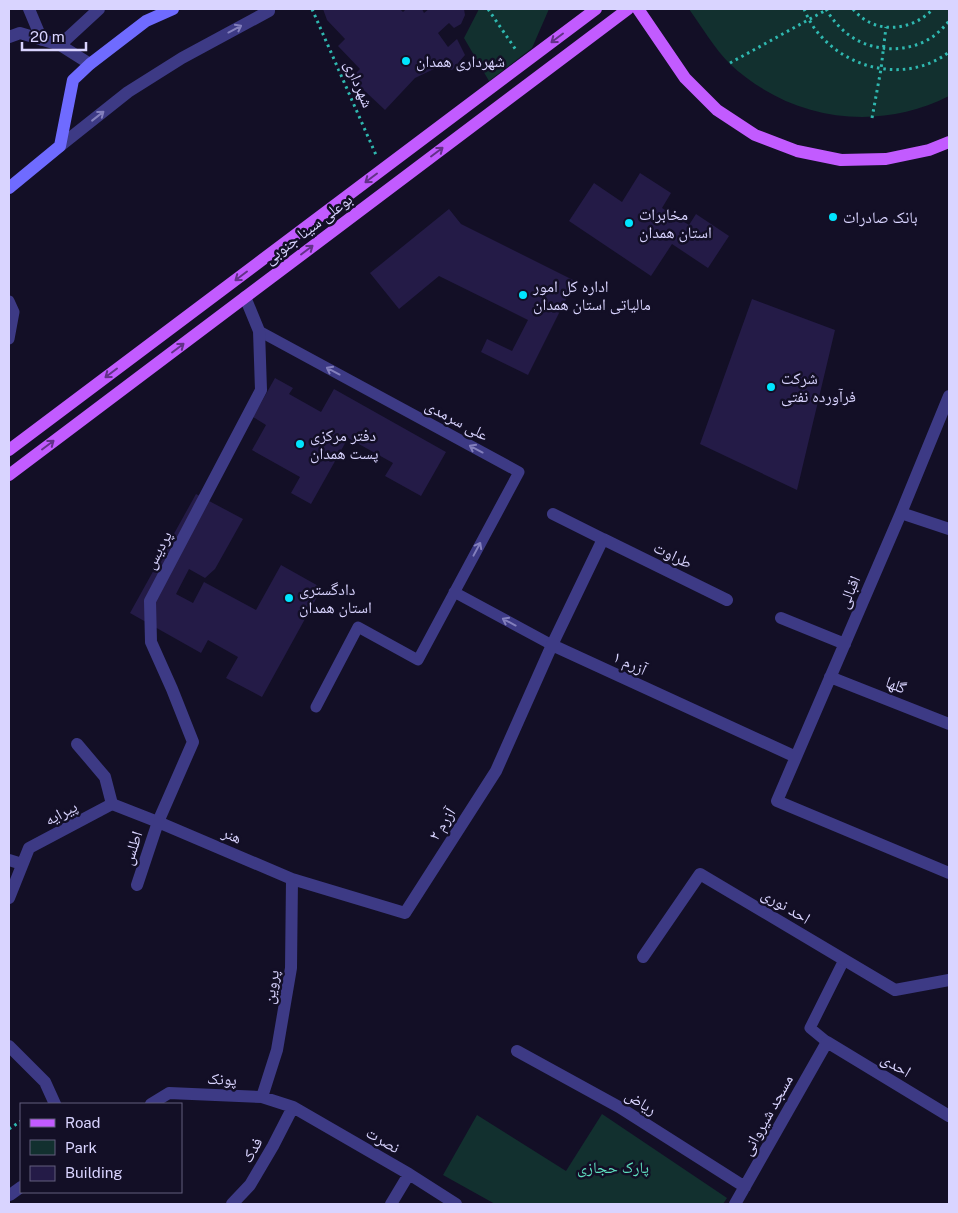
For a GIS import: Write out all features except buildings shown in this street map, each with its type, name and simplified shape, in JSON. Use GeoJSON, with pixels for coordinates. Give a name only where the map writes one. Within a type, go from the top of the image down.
{"type":"FeatureCollection","features":[{"type":"Feature","properties":{"kind":"main road","name":"بوعلی سینا جنوبی"},"geometry":{"type":"LineString","coordinates":[[9,450],[596,9]]}},
{"type":"Feature","properties":{"kind":"main road","name":"بوعلی سینا جنوبی"},"geometry":{"type":"LineString","coordinates":[[9,475],[628,9]]}},
{"type":"Feature","properties":{"kind":"main road"},"geometry":{"type":"LineString","coordinates":[[638,9],[685,78],[717,110],[755,134],[796,151],[841,160],[886,159],[930,150],[949,142]]}},
{"type":"Feature","properties":{"kind":"street"},"geometry":{"type":"LineString","coordinates":[[29,9],[42,40]]}},
{"type":"Feature","properties":{"kind":"street"},"geometry":{"type":"LineString","coordinates":[[60,45],[99,9]]}},
{"type":"Feature","properties":{"kind":"street"},"geometry":{"type":"LineString","coordinates":[[60,146],[73,80],[90,64],[146,21],[174,9]]}},
{"type":"Feature","properties":{"kind":"street"},"geometry":{"type":"LineString","coordinates":[[9,188],[128,92],[182,58],[269,9]]}},
{"type":"Feature","properties":{"kind":"street"},"geometry":{"type":"LineString","coordinates":[[9,36],[20,33],[60,45],[90,64]]}},
{"type":"Feature","properties":{"kind":"street","name":"پردیس"},"geometry":{"type":"LineString","coordinates":[[158,822],[193,742],[151,642],[150,601],[261,390],[259,331],[245,297]]}},
{"type":"Feature","properties":{"kind":"street","name":"اقبالی"},"geometry":{"type":"LineString","coordinates":[[949,396],[901,513],[777,801],[949,873]]}},
{"type":"Feature","properties":{"kind":"street"},"geometry":{"type":"LineString","coordinates":[[901,513],[949,529]]}},
{"type":"Feature","properties":{"kind":"street","name":"طراوت"},"geometry":{"type":"LineString","coordinates":[[553,514],[727,600]]}},
{"type":"Feature","properties":{"kind":"street"},"geometry":{"type":"LineString","coordinates":[[552,645],[604,539]]}},
{"type":"Feature","properties":{"kind":"street"},"geometry":{"type":"LineString","coordinates":[[781,618],[844,644]]}},
{"type":"Feature","properties":{"kind":"street","name":"آزرم ۱"},"geometry":{"type":"LineString","coordinates":[[552,645],[796,757]]}},
{"type":"Feature","properties":{"kind":"street","name":"آزرم ۲"},"geometry":{"type":"LineString","coordinates":[[292,879],[405,913],[496,771],[552,645]]}},
{"type":"Feature","properties":{"kind":"street","name":"گلها"},"geometry":{"type":"LineString","coordinates":[[830,677],[949,724]]}},
{"type":"Feature","properties":{"kind":"street"},"geometry":{"type":"LineString","coordinates":[[76,744],[105,777],[112,804],[158,822]]}},
{"type":"Feature","properties":{"kind":"street","name":"پیرایه"},"geometry":{"type":"LineString","coordinates":[[9,898],[29,848],[112,804]]}},
{"type":"Feature","properties":{"kind":"street","name":"هنر"},"geometry":{"type":"LineString","coordinates":[[158,822],[292,879]]}},
{"type":"Feature","properties":{"kind":"street","name":"اطلس"},"geometry":{"type":"LineString","coordinates":[[137,885],[158,822]]}},
{"type":"Feature","properties":{"kind":"street"},"geometry":{"type":"LineString","coordinates":[[9,860],[22,864]]}},
{"type":"Feature","properties":{"kind":"street","name":"احد نوری"},"geometry":{"type":"LineString","coordinates":[[643,957],[700,874],[894,990],[949,980]]}},
{"type":"Feature","properties":{"kind":"street","name":"پروین"},"geometry":{"type":"LineString","coordinates":[[262,1098],[277,1050],[291,968],[292,879]]}},
{"type":"Feature","properties":{"kind":"street","name":"احدی"},"geometry":{"type":"LineString","coordinates":[[827,1042],[949,1116]]}},
{"type":"Feature","properties":{"kind":"street","name":"مسجد شیروانی"},"geometry":{"type":"LineString","coordinates":[[735,1204],[827,1042]]}},
{"type":"Feature","properties":{"kind":"street"},"geometry":{"type":"LineString","coordinates":[[9,1046],[46,1082],[55,1103]]}},
{"type":"Feature","properties":{"kind":"street","name":"ریاض"},"geometry":{"type":"LineString","coordinates":[[517,1051],[619,1107],[745,1187]]}},
{"type":"Feature","properties":{"kind":"street","name":"پونک"},"geometry":{"type":"LineString","coordinates":[[153,1103],[169,1093],[262,1098],[293,1107]]}},
{"type":"Feature","properties":{"kind":"street","name":"نصرت"},"geometry":{"type":"LineString","coordinates":[[293,1107],[409,1174],[456,1204]]}},
{"type":"Feature","properties":{"kind":"street","name":"فدک"},"geometry":{"type":"LineString","coordinates":[[232,1204],[250,1185],[293,1107]]}},
{"type":"Feature","properties":{"kind":"street"},"geometry":{"type":"LineString","coordinates":[[391,1204],[409,1174]]}},
{"type":"Feature","properties":{"kind":"street"},"geometry":{"type":"LineString","coordinates":[[10,1198],[20,1188]]}},
{"type":"Feature","properties":{"kind":"lane"},"geometry":{"type":"LineString","coordinates":[[9,301],[14,312],[9,340]]}},
{"type":"Feature","properties":{"kind":"lane","name":"علی سرمدی"},"geometry":{"type":"LineString","coordinates":[[259,331],[519,472],[454,592]]}},
{"type":"Feature","properties":{"kind":"lane"},"geometry":{"type":"LineString","coordinates":[[316,706],[358,628],[418,660],[454,592]]}},
{"type":"Feature","properties":{"kind":"lane","name":"آزرم ۱"},"geometry":{"type":"LineString","coordinates":[[454,592],[552,645]]}},
{"type":"Feature","properties":{"kind":"lane"},"geometry":{"type":"LineString","coordinates":[[827,1042],[810,1028],[844,960]]}},
{"type":"Feature","properties":{"kind":"path","name":"شهرداری"},"geometry":{"type":"LineString","coordinates":[[312,9],[382,169]]}},
{"type":"Feature","properties":{"kind":"path"},"geometry":{"type":"LineString","coordinates":[[488,9],[524,63]]}},
{"type":"Feature","properties":{"kind":"path"},"geometry":{"type":"LineString","coordinates":[[804,9],[819,34],[832,48],[846,58],[863,65],[881,69],[898,70],[914,68],[930,63],[949,52]]}},
{"type":"Feature","properties":{"kind":"path"},"geometry":{"type":"LineString","coordinates":[[730,63],[827,9],[838,26],[855,39],[874,47],[883,48],[895,49],[916,45],[935,35],[949,22]]}},
{"type":"Feature","properties":{"kind":"path"},"geometry":{"type":"LineString","coordinates":[[853,9],[866,20],[886,27],[904,27],[916,22],[933,9]]}},
{"type":"Feature","properties":{"kind":"path"},"geometry":{"type":"LineString","coordinates":[[872,118],[886,27]]}},
{"type":"Feature","properties":{"kind":"path"},"geometry":{"type":"LineString","coordinates":[[9,1130],[20,1122]]}},
{"type":"Feature","properties":{"kind":"green space"},"geometry":{"type":"Polygon","coordinates":[[[479,9],[549,9],[532,48],[489,81],[464,38],[479,9]]]}},
{"type":"Feature","properties":{"kind":"green space"},"geometry":{"type":"Polygon","coordinates":[[[689,9],[949,9],[949,96],[921,108],[863,117],[835,115],[806,108],[779,98],[754,83],[730,64],[713,44],[689,9]]]}},
{"type":"Feature","properties":{"kind":"green space","name":"پارک حجازی"},"geometry":{"type":"Polygon","coordinates":[[[602,1114],[727,1198],[723,1204],[495,1204],[443,1175],[477,1115],[566,1171],[602,1114]]]}},
{"type":"Feature","properties":{"kind":"place","name":"شهرداری همدان"},"geometry":{"type":"Point","coordinates":[406,61]}},
{"type":"Feature","properties":{"kind":"place","name":"بانک صادرات"},"geometry":{"type":"Point","coordinates":[833,217]}},
{"type":"Feature","properties":{"kind":"place","name":"مخابرات استان همدان"},"geometry":{"type":"Point","coordinates":[629,223]}},
{"type":"Feature","properties":{"kind":"place","name":"اداره کل امور مالیاتی استان همدان"},"geometry":{"type":"Point","coordinates":[523,295]}},
{"type":"Feature","properties":{"kind":"place","name":"شرکت فرآورده نفتی"},"geometry":{"type":"Point","coordinates":[771,387]}},
{"type":"Feature","properties":{"kind":"place","name":"دفتر مرکزی پست همدان"},"geometry":{"type":"Point","coordinates":[300,444]}},
{"type":"Feature","properties":{"kind":"place","name":"دادگستری استان همدان"},"geometry":{"type":"Point","coordinates":[289,598]}}]}
